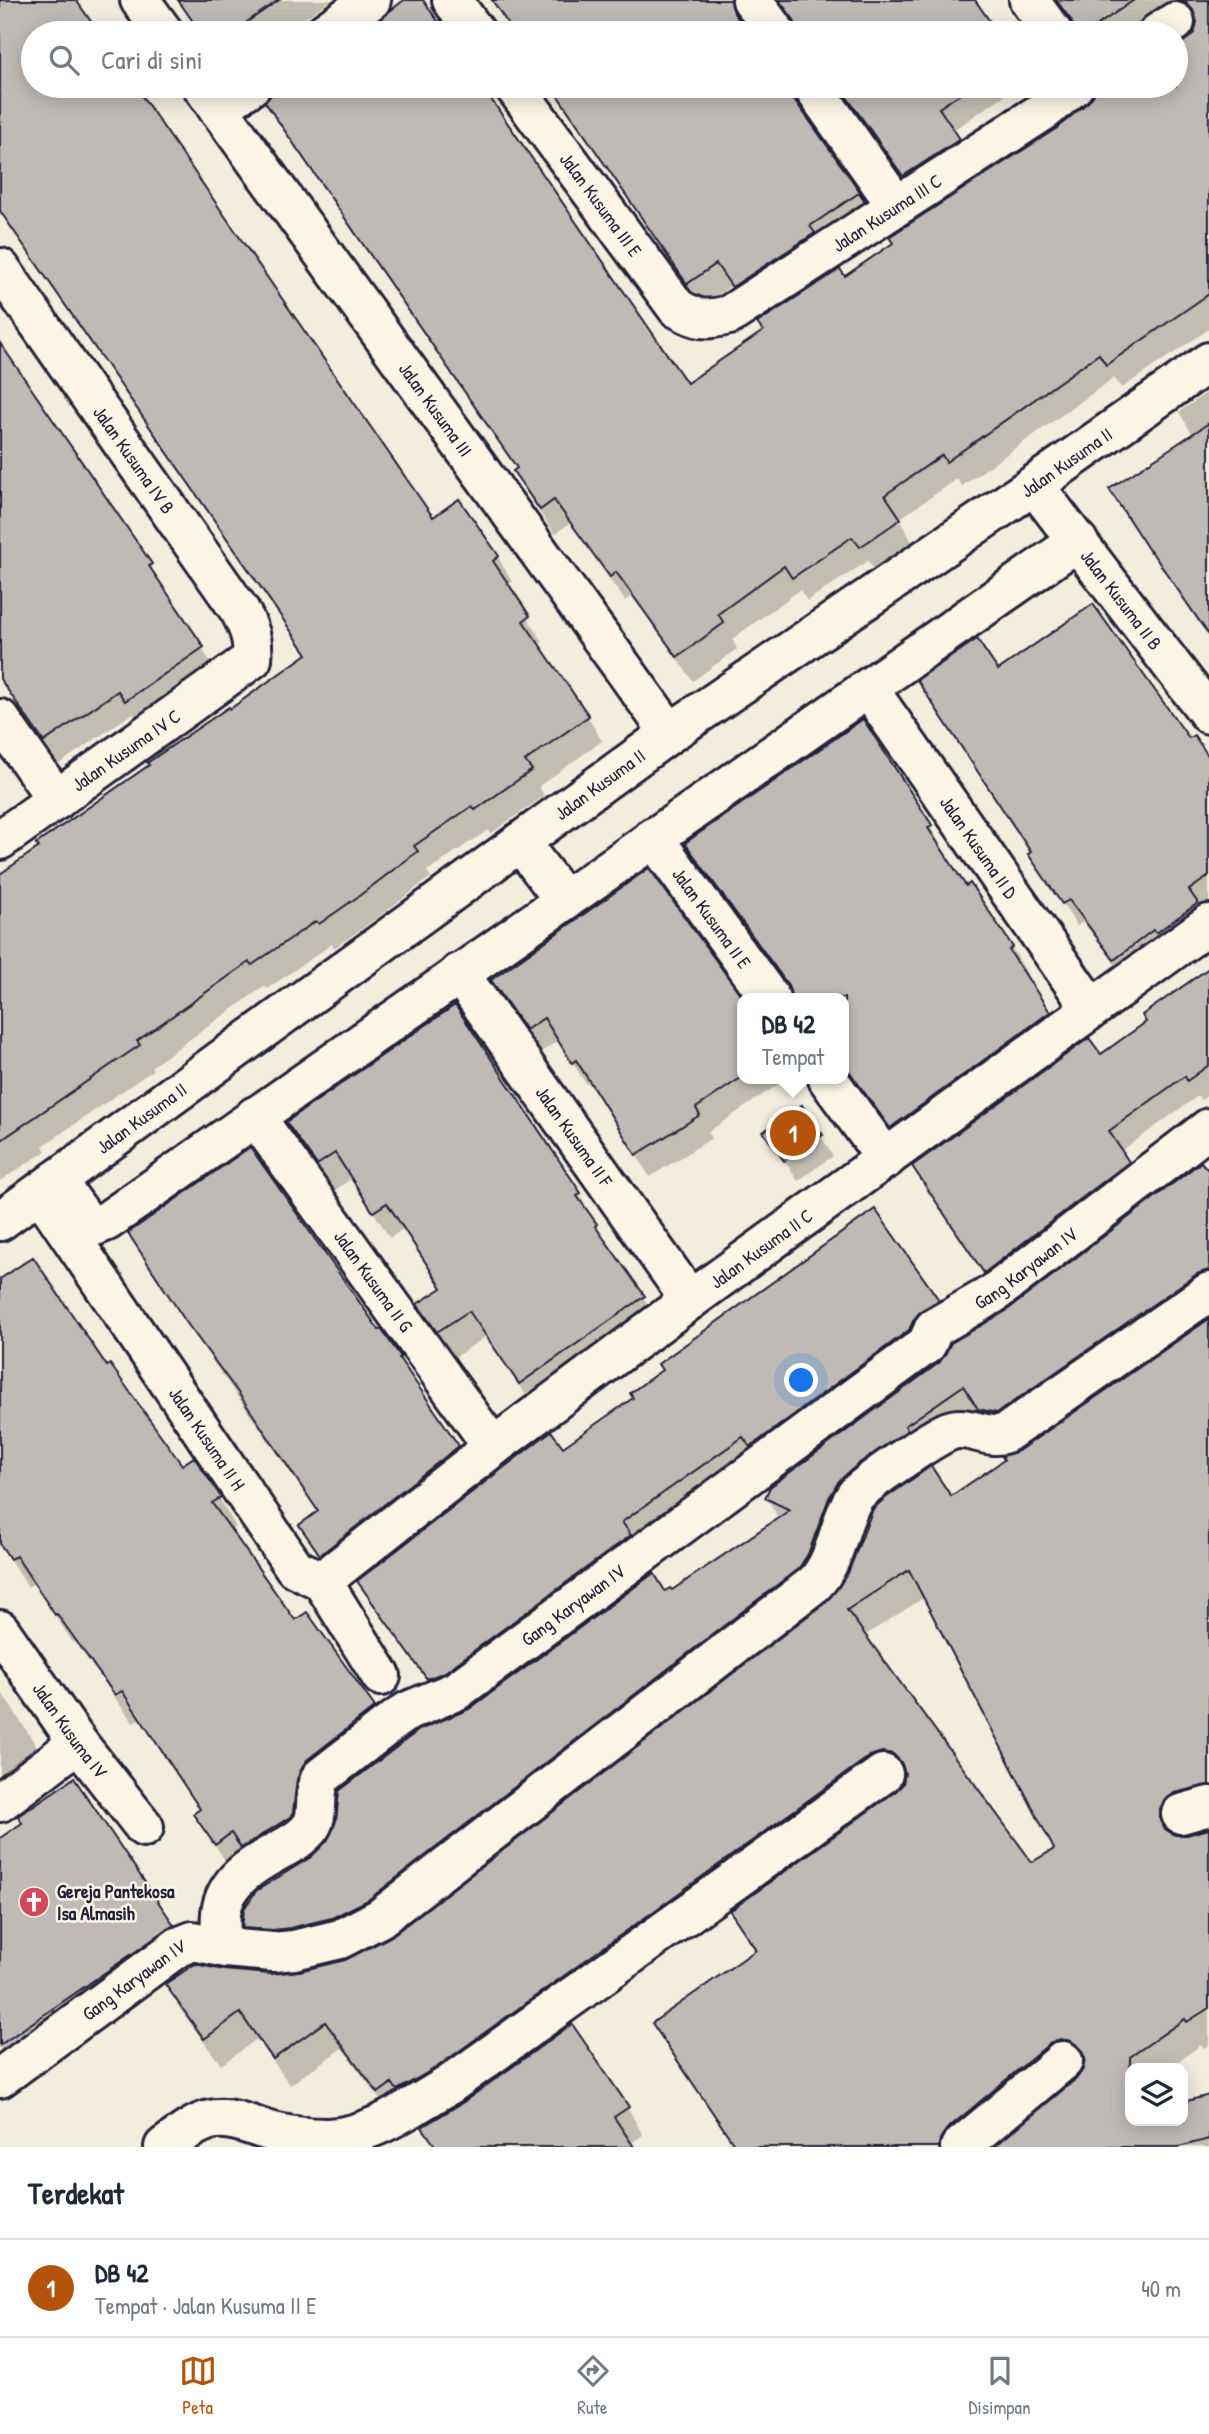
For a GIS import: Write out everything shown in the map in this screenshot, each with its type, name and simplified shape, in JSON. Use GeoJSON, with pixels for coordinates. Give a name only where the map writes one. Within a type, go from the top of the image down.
{"type":"FeatureCollection","features":[{"type":"Feature","properties":{"kind":"street"},"geometry":{"type":"LineString","coordinates":[[140,0],[155,21]]}},
{"type":"Feature","properties":{"kind":"street"},"geometry":{"type":"LineString","coordinates":[[341,21],[371,0]]}},
{"type":"Feature","properties":{"kind":"street"},"geometry":{"type":"LineString","coordinates":[[452,0],[467,21]]}},
{"type":"Feature","properties":{"kind":"street"},"geometry":{"type":"LineString","coordinates":[[752,0],[767,21]]}},
{"type":"Feature","properties":{"kind":"street"},"geometry":{"type":"LineString","coordinates":[[1029,0],[1044,21]]}},
{"type":"Feature","properties":{"kind":"street","name":"Jalan Kusuma III"},"geometry":{"type":"LineString","coordinates":[[211,98],[670,733]]}},
{"type":"Feature","properties":{"kind":"street","name":"Jalan Kusuma III E"},"geometry":{"type":"LineString","coordinates":[[523,98],[677,308],[693,317]]}},
{"type":"Feature","properties":{"kind":"street"},"geometry":{"type":"LineString","coordinates":[[820,98],[896,205]]}},
{"type":"Feature","properties":{"kind":"street","name":"Jalan Kusuma III C"},"geometry":{"type":"LineString","coordinates":[[693,317],[709,321],[729,315],[1060,98]]}},
{"type":"Feature","properties":{"kind":"street","name":"Jalan Kusuma IV B"},"geometry":{"type":"LineString","coordinates":[[0,268],[240,611],[251,633],[252,659]]}},
{"type":"Feature","properties":{"kind":"street","name":"Jalan Kusuma II"},"geometry":{"type":"LineString","coordinates":[[0,1221],[670,733],[1209,362]]}},
{"type":"Feature","properties":{"kind":"street","name":"Jalan Kusuma II B"},"geometry":{"type":"LineString","coordinates":[[1034,485],[1209,714]]}},
{"type":"Feature","properties":{"kind":"street"},"geometry":{"type":"LineString","coordinates":[[48,1186],[86,1222],[95,1226],[107,1221],[1078,541]]}},
{"type":"Feature","properties":{"kind":"street","name":"Jalan Kusuma IV C"},"geometry":{"type":"LineString","coordinates":[[0,840],[252,659]]}},
{"type":"Feature","properties":{"kind":"street","name":"Jalan Kusuma II D"},"geometry":{"type":"LineString","coordinates":[[868,688],[1091,1008]]}},
{"type":"Feature","properties":{"kind":"street"},"geometry":{"type":"LineString","coordinates":[[0,719],[57,800]]}},
{"type":"Feature","properties":{"kind":"street","name":"Jalan Kusuma II E"},"geometry":{"type":"LineString","coordinates":[[653,837],[766,993]]}},
{"type":"Feature","properties":{"kind":"street"},"geometry":{"type":"LineString","coordinates":[[520,842],[564,900]]}},
{"type":"Feature","properties":{"kind":"street","name":"Jalan Kusuma II C"},"geometry":{"type":"LineString","coordinates":[[322,1581],[492,1447],[690,1300],[1209,924]]}},
{"type":"Feature","properties":{"kind":"street","name":"Jalan Kusuma II F"},"geometry":{"type":"LineString","coordinates":[[459,973],[690,1300]]}},
{"type":"Feature","properties":{"kind":"street"},"geometry":{"type":"LineString","coordinates":[[832,1084],[886,1159]]}},
{"type":"Feature","properties":{"kind":"street","name":"Jalan Kusuma II G"},"geometry":{"type":"LineString","coordinates":[[255,1116],[492,1447]]}},
{"type":"Feature","properties":{"kind":"street","name":"Gang Karyawan IV"},"geometry":{"type":"LineString","coordinates":[[226,1948],[222,1946],[221,1912],[230,1888],[254,1864],[297,1840],[311,1828],[315,1818],[317,1784],[321,1777],[408,1712],[456,1691],[927,1344],[934,1328],[993,1294],[1209,1128]]}},
{"type":"Feature","properties":{"kind":"street","name":"Jalan Kusuma II H"},"geometry":{"type":"LineString","coordinates":[[48,1186],[295,1568],[322,1581],[381,1676]]}},
{"type":"Feature","properties":{"kind":"street"},"geometry":{"type":"LineString","coordinates":[[226,1948],[273,1952],[294,1950],[340,1939],[380,1917],[814,1584],[824,1574],[831,1560],[835,1543],[856,1494],[881,1475],[928,1442],[951,1430],[965,1429],[998,1437],[1006,1433],[1209,1292]]}},
{"type":"Feature","properties":{"kind":"street","name":"Jalan Kusuma IV"},"geometry":{"type":"LineString","coordinates":[[0,1630],[78,1742],[144,1827]]}},
{"type":"Feature","properties":{"kind":"street"},"geometry":{"type":"LineString","coordinates":[[0,1802],[78,1742]]}},
{"type":"Feature","properties":{"kind":"street"},"geometry":{"type":"LineString","coordinates":[[164,2147],[195,2126],[211,2119],[228,2119],[276,2133],[328,2138],[354,2133],[382,2123],[449,2085],[883,1774]]}},
{"type":"Feature","properties":{"kind":"street","name":"Gang Karyawan IV"},"geometry":{"type":"LineString","coordinates":[[0,2078],[178,1947],[193,1941],[226,1948]]}},
{"type":"Feature","properties":{"kind":"street"},"geometry":{"type":"LineString","coordinates":[[960,2147],[1063,2061]]}},
{"type":"Feature","properties":{"kind":"building"},"geometry":{"type":"Polygon","coordinates":[[[0,0],[76,0],[91,21],[21,21],[21,98],[143,98],[433,517],[459,499],[499,556],[493,561],[530,616],[523,621],[589,716],[525,761],[532,770],[475,810],[472,806],[414,846],[418,851],[359,896],[319,924],[316,921],[252,965],[249,962],[137,1041],[140,1045],[0,1141],[0,874],[39,847],[36,844],[149,765],[147,763],[229,707],[230,709],[307,654],[0,211],[0,0]]]}},
{"type":"Feature","properties":{"kind":"building"},"geometry":{"type":"Polygon","coordinates":[[[178,0],[279,0],[248,21],[193,21],[178,0]]]}},
{"type":"Feature","properties":{"kind":"building"},"geometry":{"type":"Polygon","coordinates":[[[404,0],[423,0],[438,21],[377,21],[404,0]]]}},
{"type":"Feature","properties":{"kind":"building"},"geometry":{"type":"Polygon","coordinates":[[[492,0],[731,0],[734,13],[740,21],[506,21],[492,0]]]}},
{"type":"Feature","properties":{"kind":"building"},"geometry":{"type":"Polygon","coordinates":[[[779,0],[975,0],[990,21],[794,21],[779,0]]]}},
{"type":"Feature","properties":{"kind":"building"},"geometry":{"type":"Polygon","coordinates":[[[1056,0],[1134,0],[1103,21],[1071,20],[1056,0]]]}},
{"type":"Feature","properties":{"kind":"building"},"geometry":{"type":"Polygon","coordinates":[[[1176,0],[1209,0],[1209,294],[1106,365],[1099,354],[946,462],[942,455],[885,495],[901,519],[860,547],[852,537],[792,578],[784,566],[718,614],[724,623],[677,657],[616,572],[610,577],[554,500],[540,510],[513,471],[517,468],[265,102],[268,98],[490,98],[687,383],[763,331],[757,323],[840,269],[845,276],[893,243],[889,237],[1057,128],[1091,98],[1188,98],[1188,38],[1194,33],[1197,22],[1193,10],[1186,3],[1176,0]]]}},
{"type":"Feature","properties":{"kind":"building"},"geometry":{"type":"Polygon","coordinates":[[[559,98],[794,98],[866,200],[864,201],[859,193],[810,226],[815,233],[732,287],[716,264],[687,284],[559,98]]]}},
{"type":"Feature","properties":{"kind":"building"},"geometry":{"type":"Polygon","coordinates":[[[848,98],[954,98],[939,108],[960,139],[903,176],[848,98]]]}},
{"type":"Feature","properties":{"kind":"building"},"geometry":{"type":"Polygon","coordinates":[[[0,343],[152,564],[149,566],[204,647],[125,701],[118,691],[44,742],[0,679],[0,343]]]}},
{"type":"Feature","properties":{"kind":"building"},"geometry":{"type":"Polygon","coordinates":[[[1209,423],[1209,635],[1109,489],[1209,423]]]}},
{"type":"Feature","properties":{"kind":"building"},"geometry":{"type":"Polygon","coordinates":[[[1093,604],[1189,738],[1194,735],[1209,757],[1209,876],[1189,890],[1198,903],[1156,933],[1153,930],[1114,960],[1069,900],[1062,904],[1028,854],[1031,852],[917,680],[977,639],[998,670],[1093,604]]]}},
{"type":"Feature","properties":{"kind":"building"},"geometry":{"type":"Polygon","coordinates":[[[863,719],[932,825],[928,828],[966,886],[970,883],[1013,947],[1009,950],[1050,1012],[890,1128],[849,1071],[849,993],[790,993],[788,985],[685,843],[863,719]]]}},
{"type":"Feature","properties":{"kind":"building"},"geometry":{"type":"Polygon","coordinates":[[[649,868],[739,993],[737,993],[737,1080],[696,1108],[700,1115],[636,1155],[576,1060],[572,1063],[544,1018],[526,1030],[491,980],[649,868]]]}},
{"type":"Feature","properties":{"kind":"building"},"geometry":{"type":"Polygon","coordinates":[[[1209,968],[1209,1065],[1187,1081],[1185,1076],[1109,1131],[1129,1162],[984,1273],[912,1166],[1089,1038],[1101,1054],[1146,1022],[1142,1015],[1209,968]]]}},
{"type":"Feature","properties":{"kind":"building"},"geometry":{"type":"Polygon","coordinates":[[[455,1005],[581,1193],[577,1196],[597,1224],[595,1226],[645,1296],[519,1384],[469,1311],[437,1332],[417,1304],[442,1288],[387,1203],[373,1212],[335,1153],[317,1165],[286,1122],[455,1005]]]}},
{"type":"Feature","properties":{"kind":"building"},"geometry":{"type":"Polygon","coordinates":[[[802,1105],[823,1135],[784,1161],[763,1132],[802,1105]]]}},
{"type":"Feature","properties":{"kind":"building"},"geometry":{"type":"Polygon","coordinates":[[[250,1147],[401,1357],[399,1358],[459,1446],[320,1555],[299,1525],[318,1511],[239,1394],[186,1322],[128,1233],[250,1147]]]}},
{"type":"Feature","properties":{"kind":"building"},"geometry":{"type":"Polygon","coordinates":[[[1201,1162],[1209,1171],[1209,1270],[1197,1274],[997,1413],[978,1409],[963,1386],[905,1426],[908,1430],[858,1464],[839,1481],[829,1498],[808,1554],[799,1568],[368,1900],[332,1918],[290,1928],[242,1928],[244,1909],[256,1891],[311,1857],[327,1841],[336,1821],[339,1791],[419,1730],[469,1709],[654,1573],[665,1591],[670,1588],[672,1590],[790,1510],[765,1498],[770,1487],[940,1362],[951,1343],[1006,1311],[1201,1162]]]}},
{"type":"Feature","properties":{"kind":"building"},"geometry":{"type":"Polygon","coordinates":[[[875,1209],[939,1300],[922,1310],[909,1330],[750,1447],[743,1437],[622,1522],[631,1535],[445,1672],[427,1679],[357,1581],[551,1431],[563,1447],[633,1398],[630,1393],[662,1370],[658,1364],[875,1209]]]}},
{"type":"Feature","properties":{"kind":"building"},"geometry":{"type":"Polygon","coordinates":[[[33,1257],[107,1366],[110,1364],[182,1465],[194,1457],[221,1497],[212,1503],[295,1620],[307,1612],[375,1707],[307,1760],[297,1779],[290,1817],[241,1848],[231,1833],[215,1845],[193,1814],[200,1809],[122,1691],[115,1695],[57,1614],[55,1615],[16,1556],[10,1559],[0,1544],[0,1279],[33,1257]]]}},
{"type":"Feature","properties":{"kind":"building"},"geometry":{"type":"Polygon","coordinates":[[[1209,1319],[1209,1785],[1174,1793],[1165,1799],[1160,1809],[1160,1821],[1165,1829],[1175,1835],[1209,1829],[1209,2008],[1187,2022],[1185,2019],[1130,2057],[1130,2063],[1125,2063],[1125,2126],[1188,2126],[1188,2101],[1209,2095],[1209,2139],[1179,2147],[994,2147],[1077,2078],[1083,2069],[1085,2058],[1080,2048],[1071,2041],[1060,2039],[1049,2044],[946,2130],[940,2139],[939,2147],[736,2147],[652,2023],[756,1950],[730,1911],[903,1784],[905,1773],[901,1762],[893,1754],[882,1752],[870,1756],[437,2067],[397,2090],[392,2083],[378,2093],[325,2022],[273,2059],[240,2013],[204,2039],[165,1984],[195,1964],[224,1970],[271,1974],[299,1971],[345,1960],[390,1937],[827,1601],[848,1573],[873,1509],[884,1499],[931,1466],[951,1496],[1004,1460],[1002,1456],[1018,1451],[1209,1319]],[[909,1570],[847,1610],[1032,1862],[1054,1849],[909,1570]]]}},
{"type":"Feature","properties":{"kind":"building"},"geometry":{"type":"Polygon","coordinates":[[[74,1778],[174,1925],[0,2045],[0,1838],[22,1823],[18,1816],[74,1778]]]}},
{"type":"Feature","properties":{"kind":"building"},"geometry":{"type":"Polygon","coordinates":[[[572,2024],[629,2107],[614,2117],[634,2147],[436,2147],[422,2127],[462,2103],[572,2024]]]}},
{"type":"Feature","properties":{"kind":"place","name":"DB 42"},"geometry":{"type":"Point","coordinates":[793,1133]}},
{"type":"Feature","properties":{"kind":"place","name":"Gereja Pantekosa Isa Almasih"},"geometry":{"type":"Point","coordinates":[34,1902]}}]}
